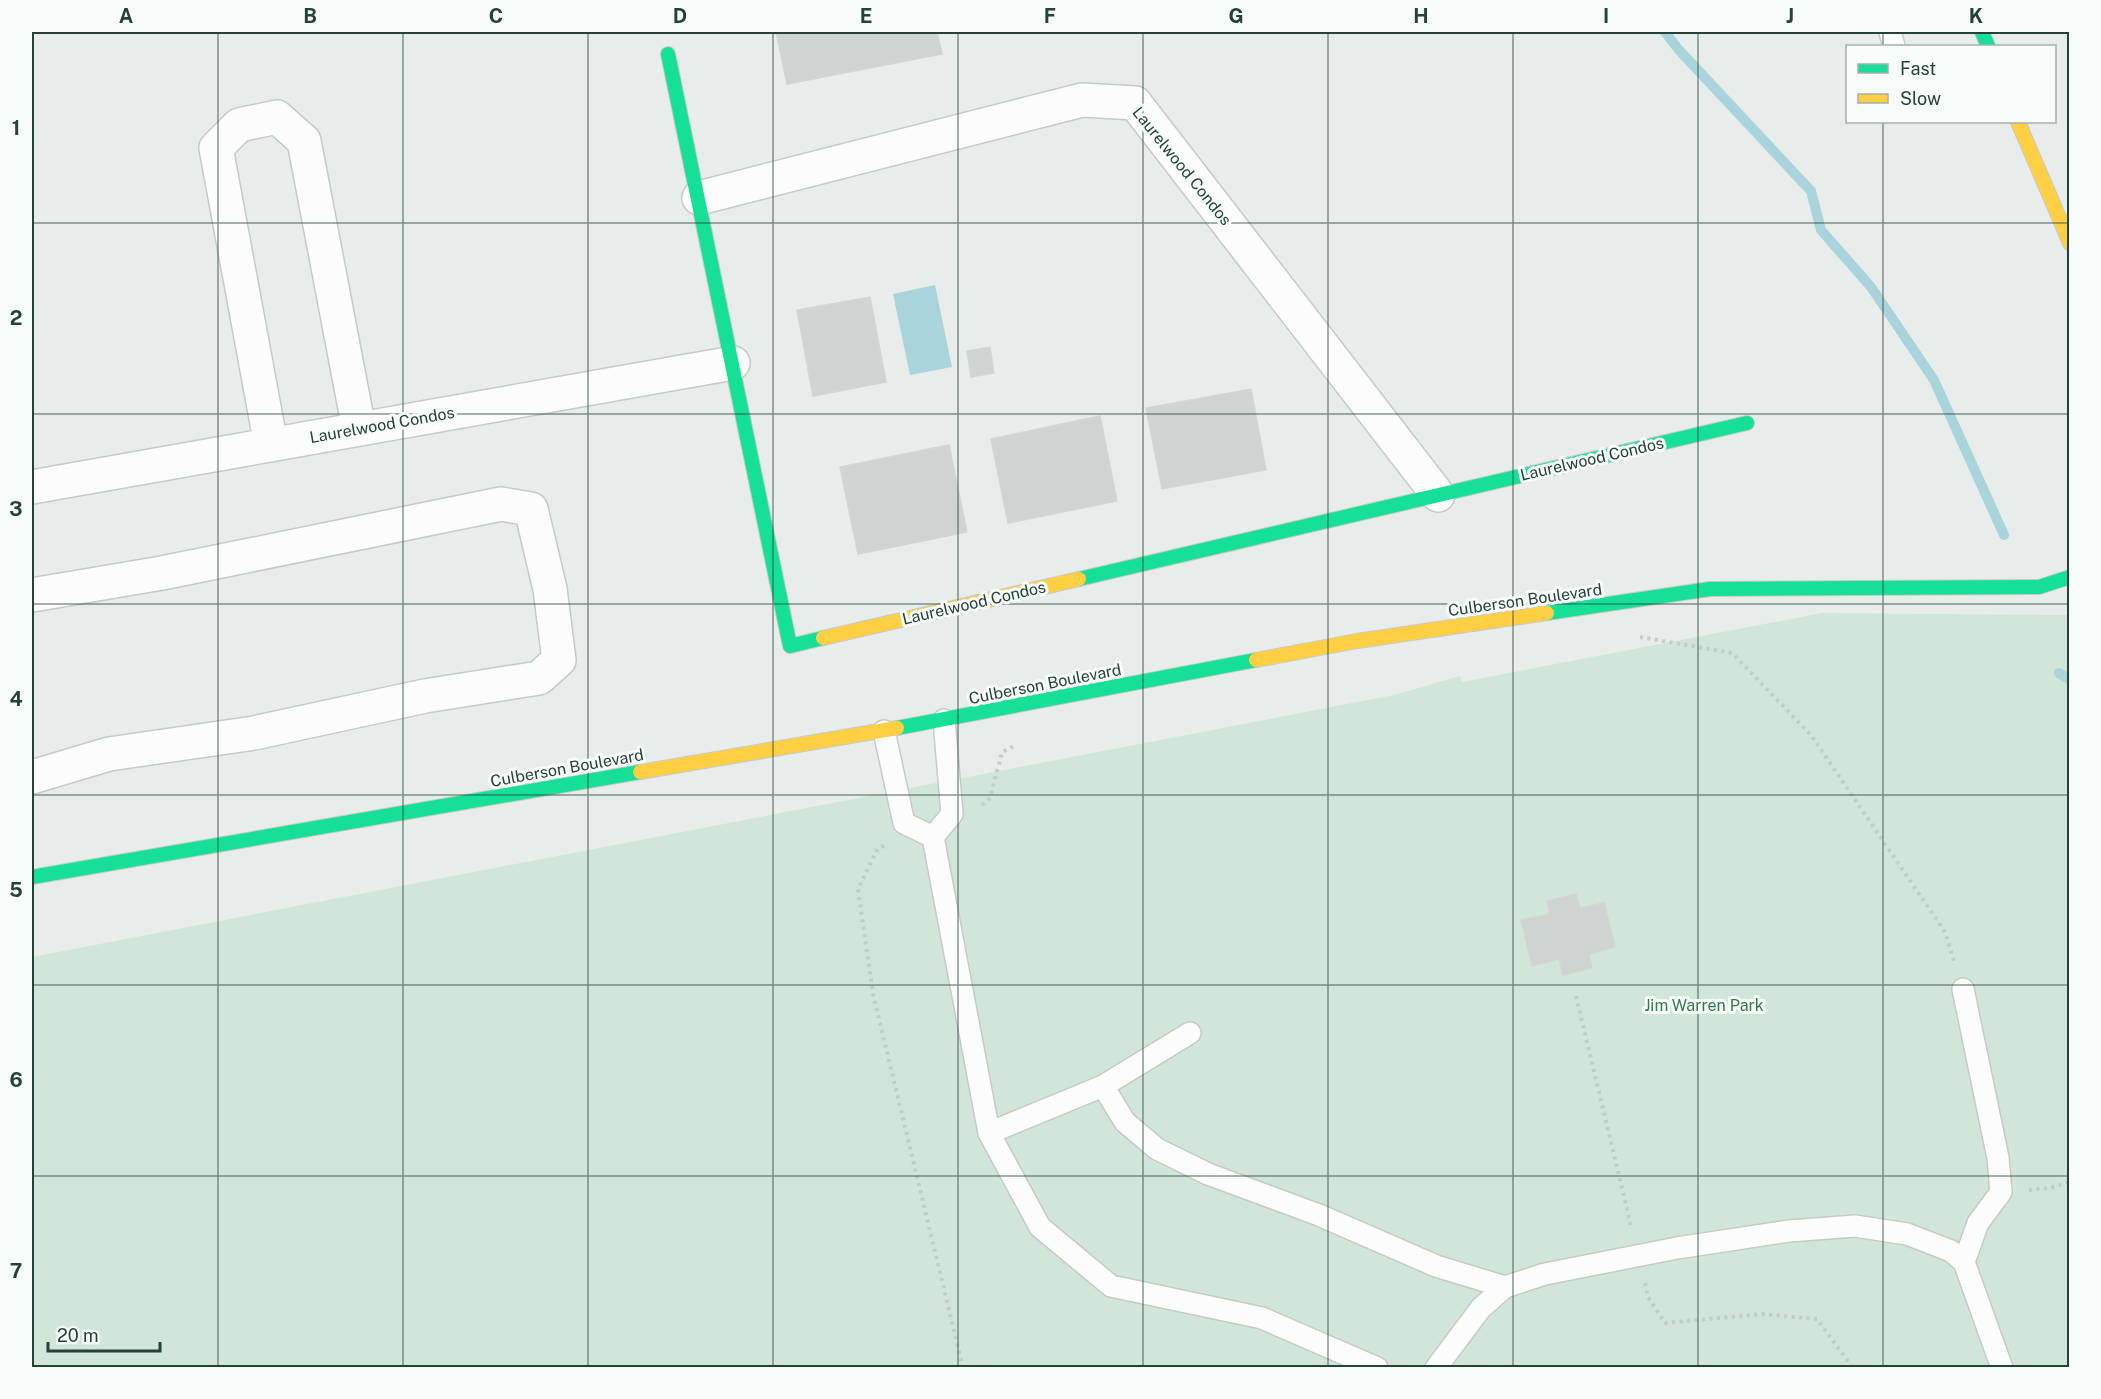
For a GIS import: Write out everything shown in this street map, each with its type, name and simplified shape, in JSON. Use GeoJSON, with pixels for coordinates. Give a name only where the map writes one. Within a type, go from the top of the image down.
{"type":"FeatureCollection","features":[{"type":"Feature","properties":{"kind":"street","name":"Laurelwood Condos"},"geometry":{"type":"LineString","coordinates":[[668,54],[790,646],[1747,423]]}},
{"type":"Feature","properties":{"kind":"street","name":"Laurelwood Condos"},"geometry":{"type":"LineString","coordinates":[[699,198],[1082,100],[1135,103],[1438,495]]}},
{"type":"Feature","properties":{"kind":"street"},"geometry":{"type":"LineString","coordinates":[[271,445],[216,148],[239,125],[278,117],[304,141],[359,429]]}},
{"type":"Feature","properties":{"kind":"street"},"geometry":{"type":"LineString","coordinates":[[2019,123],[2061,206],[2070,243]]}},
{"type":"Feature","properties":{"kind":"street","name":"Laurelwood Condos"},"geometry":{"type":"LineString","coordinates":[[32,487],[732,363]]}},
{"type":"Feature","properties":{"kind":"street"},"geometry":{"type":"LineString","coordinates":[[32,595],[162,573],[501,504],[531,509],[550,589],[559,660],[539,678],[425,696],[254,734],[109,754],[32,777]]}},
{"type":"Feature","properties":{"kind":"street","name":"Culberson Boulevard"},"geometry":{"type":"LineString","coordinates":[[32,877],[884,731],[1357,641],[1710,589],[2039,587],[2070,577]]}},
{"type":"Feature","properties":{"kind":"lane"},"geometry":{"type":"LineString","coordinates":[[933,837],[952,814],[944,720]]}},
{"type":"Feature","properties":{"kind":"lane"},"geometry":{"type":"LineString","coordinates":[[884,731],[904,823],[933,837]]}},
{"type":"Feature","properties":{"kind":"lane"},"geometry":{"type":"LineString","coordinates":[[933,837],[989,1133],[1040,1227],[1111,1286],[1262,1318],[1377,1368]]}},
{"type":"Feature","properties":{"kind":"lane"},"geometry":{"type":"LineString","coordinates":[[1963,989],[1998,1158],[2001,1192],[1978,1223],[1964,1262]]}},
{"type":"Feature","properties":{"kind":"lane"},"geometry":{"type":"LineString","coordinates":[[989,1133],[1103,1086],[1190,1033]]}},
{"type":"Feature","properties":{"kind":"lane"},"geometry":{"type":"LineString","coordinates":[[1103,1086],[1125,1122],[1157,1149],[1208,1174],[1319,1215],[1436,1266],[1505,1287]]}},
{"type":"Feature","properties":{"kind":"lane"},"geometry":{"type":"LineString","coordinates":[[1436,1368],[1481,1308],[1505,1287],[1545,1274],[1677,1248],[1790,1231],[1855,1226],[1906,1234],[1951,1251],[1964,1262],[2002,1368]]}},
{"type":"Feature","properties":{"kind":"path"},"geometry":{"type":"LineString","coordinates":[[1629,635],[1732,652],[1811,735],[1945,932],[1963,989]]}},
{"type":"Feature","properties":{"kind":"path"},"geometry":{"type":"LineString","coordinates":[[963,1368],[873,994],[858,888],[878,848],[904,840],[933,837],[962,822],[990,798],[1002,752],[1021,742]]}},
{"type":"Feature","properties":{"kind":"path"},"geometry":{"type":"LineString","coordinates":[[2001,1192],[2050,1188],[2070,1182]]}},
{"type":"Feature","properties":{"kind":"green space","name":"Jim Warren Park"},"geometry":{"type":"Polygon","coordinates":[[[1822,613],[2069,615],[2069,1367],[32,1368],[32,957],[1394,695],[1460,676],[1462,682],[1822,613]]]}},
{"type":"Feature","properties":{"kind":"water"},"geometry":{"type":"Polygon","coordinates":[[[935,285],[952,367],[910,375],[893,294],[935,285]]]}},
{"type":"Feature","properties":{"kind":"building"},"geometry":{"type":"Polygon","coordinates":[[[776,32],[937,32],[942,54],[787,84],[776,32]]]}},
{"type":"Feature","properties":{"kind":"building"},"geometry":{"type":"Polygon","coordinates":[[[870,297],[886,382],[813,396],[797,310],[870,297]]]}},
{"type":"Feature","properties":{"kind":"building"},"geometry":{"type":"Polygon","coordinates":[[[990,347],[994,373],[971,377],[967,351],[990,347]]]}},
{"type":"Feature","properties":{"kind":"building"},"geometry":{"type":"Polygon","coordinates":[[[1251,389],[1266,470],[1162,489],[1146,408],[1251,389]]]}},
{"type":"Feature","properties":{"kind":"building"},"geometry":{"type":"Polygon","coordinates":[[[1100,416],[1117,501],[1008,523],[991,439],[1100,416]]]}},
{"type":"Feature","properties":{"kind":"building"},"geometry":{"type":"Polygon","coordinates":[[[949,445],[967,532],[858,554],[840,467],[949,445]]]}},
{"type":"Feature","properties":{"kind":"building"},"geometry":{"type":"Polygon","coordinates":[[[1576,894],[1580,908],[1604,903],[1615,947],[1589,954],[1592,968],[1563,975],[1559,959],[1532,966],[1521,920],[1550,914],[1547,901],[1576,894]]]}},
{"type":"Feature","properties":{"kind":"waterway"},"geometry":{"type":"LineString","coordinates":[[1665,32],[1679,50],[1811,191],[1821,230],[1871,287],[1934,380],[2004,535]]}},
{"type":"Feature","properties":{"kind":"waterway"},"geometry":{"type":"LineString","coordinates":[[2059,673],[2070,680]]}},
{"type":"Feature","properties":{"kind":"traffic: fast"},"geometry":{"type":"LineString","coordinates":[[1982,32],[1988,45]]}},
{"type":"Feature","properties":{"kind":"traffic: fast"},"geometry":{"type":"LineString","coordinates":[[668,54],[790,646],[823,638]]}},
{"type":"Feature","properties":{"kind":"traffic: fast"},"geometry":{"type":"LineString","coordinates":[[1079,579],[1747,423]]}},
{"type":"Feature","properties":{"kind":"traffic: fast"},"geometry":{"type":"LineString","coordinates":[[1547,613],[1710,589],[2039,587],[2070,577]]}},
{"type":"Feature","properties":{"kind":"traffic: fast"},"geometry":{"type":"LineString","coordinates":[[897,728],[1256,660]]}},
{"type":"Feature","properties":{"kind":"traffic: fast"},"geometry":{"type":"LineString","coordinates":[[32,877],[640,772]]}},
{"type":"Feature","properties":{"kind":"traffic: slow"},"geometry":{"type":"LineString","coordinates":[[2018,123],[2070,243]]}},
{"type":"Feature","properties":{"kind":"traffic: slow"},"geometry":{"type":"LineString","coordinates":[[823,638],[1079,579]]}},
{"type":"Feature","properties":{"kind":"traffic: slow"},"geometry":{"type":"LineString","coordinates":[[1256,660],[1357,641],[1547,613]]}},
{"type":"Feature","properties":{"kind":"traffic: slow"},"geometry":{"type":"LineString","coordinates":[[640,772],[897,728]]}}]}
